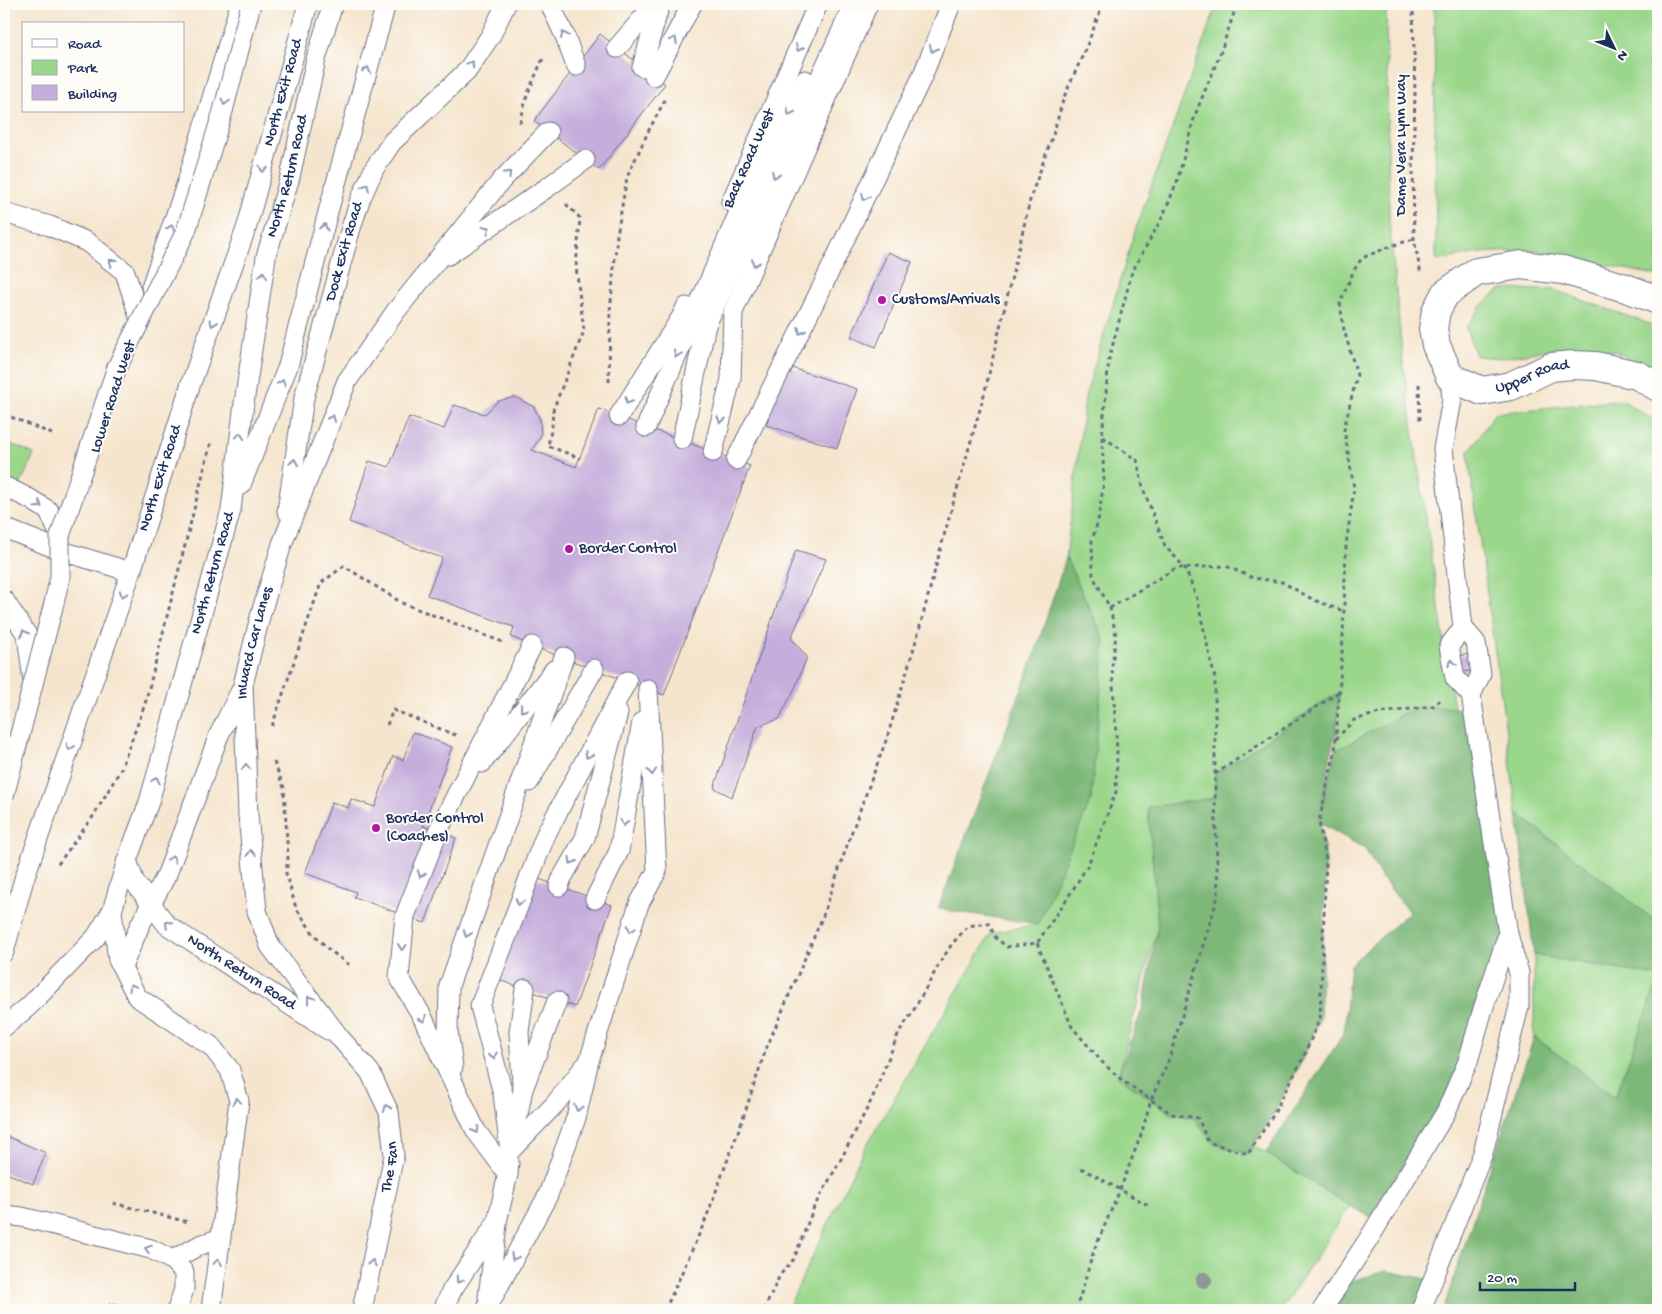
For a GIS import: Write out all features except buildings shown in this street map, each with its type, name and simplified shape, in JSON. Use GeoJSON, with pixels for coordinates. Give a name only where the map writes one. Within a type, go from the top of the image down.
{"type":"FeatureCollection","features":[{"type":"Feature","properties":{"kind":"street"},"geometry":{"type":"LineString","coordinates":[[1450,377],[1436,345],[1433,329],[1436,310],[1445,294],[1476,272],[1521,265],[1563,270],[1626,288],[1658,300]]}},
{"type":"Feature","properties":{"kind":"street","name":"Upper Road"},"geometry":{"type":"LineString","coordinates":[[1450,377],[1482,391],[1511,386],[1551,367],[1573,365],[1596,366],[1637,375],[1658,387]]}},
{"type":"Feature","properties":{"kind":"lane","name":"Lower Road West"},"geometry":{"type":"LineString","coordinates":[[4,795],[13,773],[35,697],[61,544],[187,182],[240,4]]}},
{"type":"Feature","properties":{"kind":"lane"},"geometry":{"type":"LineString","coordinates":[[4,795],[60,577],[61,544],[117,367],[186,231],[223,111],[251,4]]}},
{"type":"Feature","properties":{"kind":"lane","name":"North Exit Road"},"geometry":{"type":"LineString","coordinates":[[4,952],[27,870],[131,572],[190,386],[247,226],[308,4]]}},
{"type":"Feature","properties":{"kind":"lane","name":"North Return Road"},"geometry":{"type":"LineString","coordinates":[[333,4],[316,59],[290,177],[266,257],[244,404],[231,510],[150,802],[128,860],[135,883],[167,925],[340,1038]]}},
{"type":"Feature","properties":{"kind":"lane"},"geometry":{"type":"LineString","coordinates":[[231,510],[288,366],[328,212],[386,4]]}},
{"type":"Feature","properties":{"kind":"lane","name":"Dock Exit Road"},"geometry":{"type":"LineString","coordinates":[[282,544],[304,398],[350,228],[360,200],[374,169],[392,142],[466,71],[491,35],[506,4]]}},
{"type":"Feature","properties":{"kind":"lane"},"geometry":{"type":"LineString","coordinates":[[550,4],[576,66]]}},
{"type":"Feature","properties":{"kind":"lane"},"geometry":{"type":"LineString","coordinates":[[617,48],[655,4]]}},
{"type":"Feature","properties":{"kind":"lane"},"geometry":{"type":"LineString","coordinates":[[660,4],[648,71],[692,4]]}},
{"type":"Feature","properties":{"kind":"lane","name":"Back Road West"},"geometry":{"type":"LineString","coordinates":[[618,416],[682,316],[818,4]]}},
{"type":"Feature","properties":{"kind":"lane"},"geometry":{"type":"LineString","coordinates":[[646,426],[743,203],[796,98],[840,4]]}},
{"type":"Feature","properties":{"kind":"lane"},"geometry":{"type":"LineString","coordinates":[[682,440],[706,325],[854,4]]}},
{"type":"Feature","properties":{"kind":"lane"},"geometry":{"type":"LineString","coordinates":[[713,452],[731,379],[733,312],[868,4]]}},
{"type":"Feature","properties":{"kind":"lane"},"geometry":{"type":"LineString","coordinates":[[736,460],[818,296],[914,94],[951,4]]}},
{"type":"Feature","properties":{"kind":"lane","name":"Inward Car Lanes"},"geometry":{"type":"LineString","coordinates":[[340,1038],[270,946],[257,911],[248,816],[243,685],[261,613],[282,544],[347,381],[396,311],[432,266],[501,181],[548,132]]}},
{"type":"Feature","properties":{"kind":"lane"},"geometry":{"type":"LineString","coordinates":[[432,266],[585,160]]}},
{"type":"Feature","properties":{"kind":"lane"},"geometry":{"type":"LineString","coordinates":[[4,213],[50,226],[87,242],[125,272],[140,320]]}},
{"type":"Feature","properties":{"kind":"lane"},"geometry":{"type":"LineString","coordinates":[[1450,377],[1452,400],[1443,449],[1463,628],[1476,643],[1482,674],[1465,690]]}},
{"type":"Feature","properties":{"kind":"lane"},"geometry":{"type":"LineString","coordinates":[[4,486],[49,511],[61,544]]}},
{"type":"Feature","properties":{"kind":"lane"},"geometry":{"type":"LineString","coordinates":[[4,528],[61,544],[131,572]]}},
{"type":"Feature","properties":{"kind":"lane"},"geometry":{"type":"LineString","coordinates":[[4,600],[28,635],[35,697]]}},
{"type":"Feature","properties":{"kind":"lane"},"geometry":{"type":"LineString","coordinates":[[1421,1310],[1484,1153],[1519,1006],[1519,973],[1508,934],[1465,690],[1455,678],[1449,646],[1463,628]]}},
{"type":"Feature","properties":{"kind":"lane"},"geometry":{"type":"LineString","coordinates":[[508,1174],[476,1131],[422,1016],[399,977],[405,916],[438,831],[531,649]]}},
{"type":"Feature","properties":{"kind":"lane"},"geometry":{"type":"LineString","coordinates":[[454,798],[564,657],[448,986],[448,1031],[455,1086]]}},
{"type":"Feature","properties":{"kind":"lane"},"geometry":{"type":"LineString","coordinates":[[506,822],[594,668]]}},
{"type":"Feature","properties":{"kind":"lane"},"geometry":{"type":"LineString","coordinates":[[510,1151],[503,1094],[480,1006],[546,834],[627,681],[585,838],[559,886]]}},
{"type":"Feature","properties":{"kind":"lane"},"geometry":{"type":"LineString","coordinates":[[122,967],[167,874],[219,735],[243,685]]}},
{"type":"Feature","properties":{"kind":"lane"},"geometry":{"type":"LineString","coordinates":[[486,1309],[548,1195],[576,1118],[589,1061],[639,904],[657,871],[648,689],[619,851],[595,899]]}},
{"type":"Feature","properties":{"kind":"lane"},"geometry":{"type":"LineString","coordinates":[[4,1027],[29,1006],[96,937],[112,911],[128,860]]}},
{"type":"Feature","properties":{"kind":"lane"},"geometry":{"type":"LineString","coordinates":[[112,911],[118,960],[137,997],[211,1046],[230,1070],[239,1101],[211,1310]]}},
{"type":"Feature","properties":{"kind":"lane"},"geometry":{"type":"LineString","coordinates":[[1322,1310],[1359,1254],[1446,1112],[1468,1061],[1508,934]]}},
{"type":"Feature","properties":{"kind":"lane"},"geometry":{"type":"LineString","coordinates":[[523,1089],[519,1032],[525,989]]}},
{"type":"Feature","properties":{"kind":"lane"},"geometry":{"type":"LineString","coordinates":[[486,1309],[497,1222],[508,1174],[510,1151],[523,1089],[557,1001]]}},
{"type":"Feature","properties":{"kind":"lane","name":"The Fan"},"geometry":{"type":"LineString","coordinates":[[340,1038],[370,1072],[390,1112],[394,1155],[362,1310]]}},
{"type":"Feature","properties":{"kind":"lane"},"geometry":{"type":"LineString","coordinates":[[510,1151],[555,1104],[589,1061]]}},
{"type":"Feature","properties":{"kind":"lane"},"geometry":{"type":"LineString","coordinates":[[4,1216],[22,1217],[151,1249],[172,1260],[184,1272],[184,1289],[176,1310]]}},
{"type":"Feature","properties":{"kind":"lane"},"geometry":{"type":"LineString","coordinates":[[443,1310],[452,1290],[497,1222]]}},
{"type":"Feature","properties":{"kind":"lane"},"geometry":{"type":"LineString","coordinates":[[172,1260],[222,1234]]}},
{"type":"Feature","properties":{"kind":"path"},"geometry":{"type":"LineString","coordinates":[[665,1310],[705,1221],[766,1049],[822,916],[887,738],[918,634],[984,395],[1031,196],[1064,98],[1103,4]]}},
{"type":"Feature","properties":{"kind":"path"},"geometry":{"type":"LineString","coordinates":[[1037,943],[1088,865],[1116,792],[1117,752],[1112,666],[1116,635],[1110,608],[1093,576],[1092,540],[1098,521],[1104,481],[1102,437],[1109,359],[1132,272],[1163,216],[1177,182],[1195,115],[1220,54],[1237,4]]}},
{"type":"Feature","properties":{"kind":"path","name":"Dame Vera Lynn Way"},"geometry":{"type":"LineString","coordinates":[[1413,4],[1415,95],[1413,165],[1414,239],[1421,277]]}},
{"type":"Feature","properties":{"kind":"path"},"geometry":{"type":"LineString","coordinates":[[521,160],[516,155],[513,147],[527,95],[548,48]]}},
{"type":"Feature","properties":{"kind":"path"},"geometry":{"type":"LineString","coordinates":[[618,416],[609,388],[610,312],[617,235],[628,177],[649,130],[668,95]]}},
{"type":"Feature","properties":{"kind":"path"},"geometry":{"type":"LineString","coordinates":[[548,187],[580,218],[576,267],[584,331],[553,410],[548,446],[580,458]]}},
{"type":"Feature","properties":{"kind":"path"},"geometry":{"type":"LineString","coordinates":[[1037,943],[1072,1027],[1102,1062],[1123,1081],[1172,1114],[1198,1118],[1208,1142],[1248,1154],[1269,1123],[1320,1018],[1326,860],[1319,822],[1335,751],[1344,611],[1346,545],[1354,488],[1344,429],[1357,375],[1344,330],[1340,303],[1354,270],[1362,258],[1414,239]]}},
{"type":"Feature","properties":{"kind":"path"},"geometry":{"type":"LineString","coordinates":[[4,414],[52,434]]}},
{"type":"Feature","properties":{"kind":"path"},"geometry":{"type":"LineString","coordinates":[[1076,1310],[1094,1250],[1120,1190],[1152,1100],[1170,1059],[1218,896],[1215,679],[1198,598],[1185,568],[1165,546],[1143,488],[1137,460],[1102,437]]}},
{"type":"Feature","properties":{"kind":"path"},"geometry":{"type":"LineString","coordinates":[[56,867],[92,818],[121,769],[145,704],[200,481]]}},
{"type":"Feature","properties":{"kind":"path"},"geometry":{"type":"LineString","coordinates":[[272,728],[320,583],[344,566],[402,603],[531,649]]}},
{"type":"Feature","properties":{"kind":"path"},"geometry":{"type":"LineString","coordinates":[[1110,608],[1176,568],[1226,566],[1253,578],[1282,582],[1314,600],[1344,611]]}},
{"type":"Feature","properties":{"kind":"path"},"geometry":{"type":"LineString","coordinates":[[1336,738],[1354,720],[1378,713],[1433,706],[1465,690]]}},
{"type":"Feature","properties":{"kind":"path"},"geometry":{"type":"LineString","coordinates":[[1215,774],[1339,692]]}},
{"type":"Feature","properties":{"kind":"path"},"geometry":{"type":"LineString","coordinates":[[387,725],[393,710],[482,745]]}},
{"type":"Feature","properties":{"kind":"path"},"geometry":{"type":"LineString","coordinates":[[273,754],[274,763],[284,788],[288,858],[286,873],[296,908],[328,949],[352,968]]}},
{"type":"Feature","properties":{"kind":"path"},"geometry":{"type":"LineString","coordinates":[[764,1310],[780,1275],[794,1259],[814,1207],[872,1099],[900,1032],[952,944],[968,926],[988,923],[996,938],[1007,946],[1037,943]]}},
{"type":"Feature","properties":{"kind":"path"},"geometry":{"type":"LineString","coordinates":[[1081,1168],[1148,1205]]}},
{"type":"Feature","properties":{"kind":"path"},"geometry":{"type":"LineString","coordinates":[[113,1203],[222,1234]]}},
{"type":"Feature","properties":{"kind":"green space"},"geometry":{"type":"Polygon","coordinates":[[[1217,4],[1386,4],[1389,219],[1403,362],[1454,708],[1414,708],[1335,751],[1339,692],[1215,798],[1148,807],[1158,926],[1118,1076],[1266,1153],[1350,1206],[1281,1310],[787,1310],[861,1155],[991,933],[1038,924],[1105,642],[1066,558],[1085,397],[1135,231],[1217,4]]]}},
{"type":"Feature","properties":{"kind":"green space"},"geometry":{"type":"Polygon","coordinates":[[[1434,4],[1658,4],[1658,276],[1536,250],[1479,253],[1436,261],[1434,4]]]}},
{"type":"Feature","properties":{"kind":"green space"},"geometry":{"type":"Polygon","coordinates":[[[1501,289],[1554,290],[1658,327],[1658,374],[1615,351],[1548,350],[1500,358],[1476,356],[1466,328],[1481,306],[1501,289]]]}},
{"type":"Feature","properties":{"kind":"green space"},"geometry":{"type":"Polygon","coordinates":[[[1622,400],[1658,423],[1658,923],[1517,813],[1468,453],[1495,413],[1622,400]]]}},
{"type":"Feature","properties":{"kind":"green space"},"geometry":{"type":"Polygon","coordinates":[[[4,441],[34,454],[12,504],[4,500],[4,441]]]}},
{"type":"Feature","properties":{"kind":"green space"},"geometry":{"type":"Polygon","coordinates":[[[1066,558],[1105,642],[1091,800],[1038,924],[938,909],[1033,659],[1066,558]]]}},
{"type":"Feature","properties":{"kind":"green space"},"geometry":{"type":"Polygon","coordinates":[[[1339,692],[1337,719],[1322,806],[1335,751],[1414,708],[1433,706],[1473,710],[1508,934],[1468,1061],[1371,1217],[1350,1206],[1266,1153],[1344,1033],[1350,965],[1409,912],[1382,878],[1365,849],[1320,823],[1326,860],[1320,1018],[1302,1060],[1272,1117],[1248,1154],[1215,1144],[1194,1118],[1172,1114],[1118,1076],[1143,1007],[1158,926],[1148,807],[1215,798],[1215,774],[1339,692]]]}},
{"type":"Feature","properties":{"kind":"green space"},"geometry":{"type":"Polygon","coordinates":[[[1517,813],[1658,923],[1658,976],[1534,955],[1517,813]]]}},
{"type":"Feature","properties":{"kind":"green space"},"geometry":{"type":"Polygon","coordinates":[[[1534,955],[1658,976],[1658,982],[1615,1097],[1534,1037],[1534,955]]]}},
{"type":"Feature","properties":{"kind":"green space"},"geometry":{"type":"Polygon","coordinates":[[[1658,982],[1658,1310],[1443,1310],[1534,1037],[1615,1097],[1658,982]]]}},
{"type":"Feature","properties":{"kind":"green space"},"geometry":{"type":"Polygon","coordinates":[[[1386,1271],[1433,1280],[1415,1310],[1322,1310],[1340,1284],[1386,1271]]]}},
{"type":"Feature","properties":{"kind":"place","name":"Customs/Arrivals"},"geometry":{"type":"Point","coordinates":[882,300]}},
{"type":"Feature","properties":{"kind":"place","name":"Border Control"},"geometry":{"type":"Point","coordinates":[569,549]}},
{"type":"Feature","properties":{"kind":"place","name":"Border Control (Coaches)"},"geometry":{"type":"Point","coordinates":[376,828]}}]}
